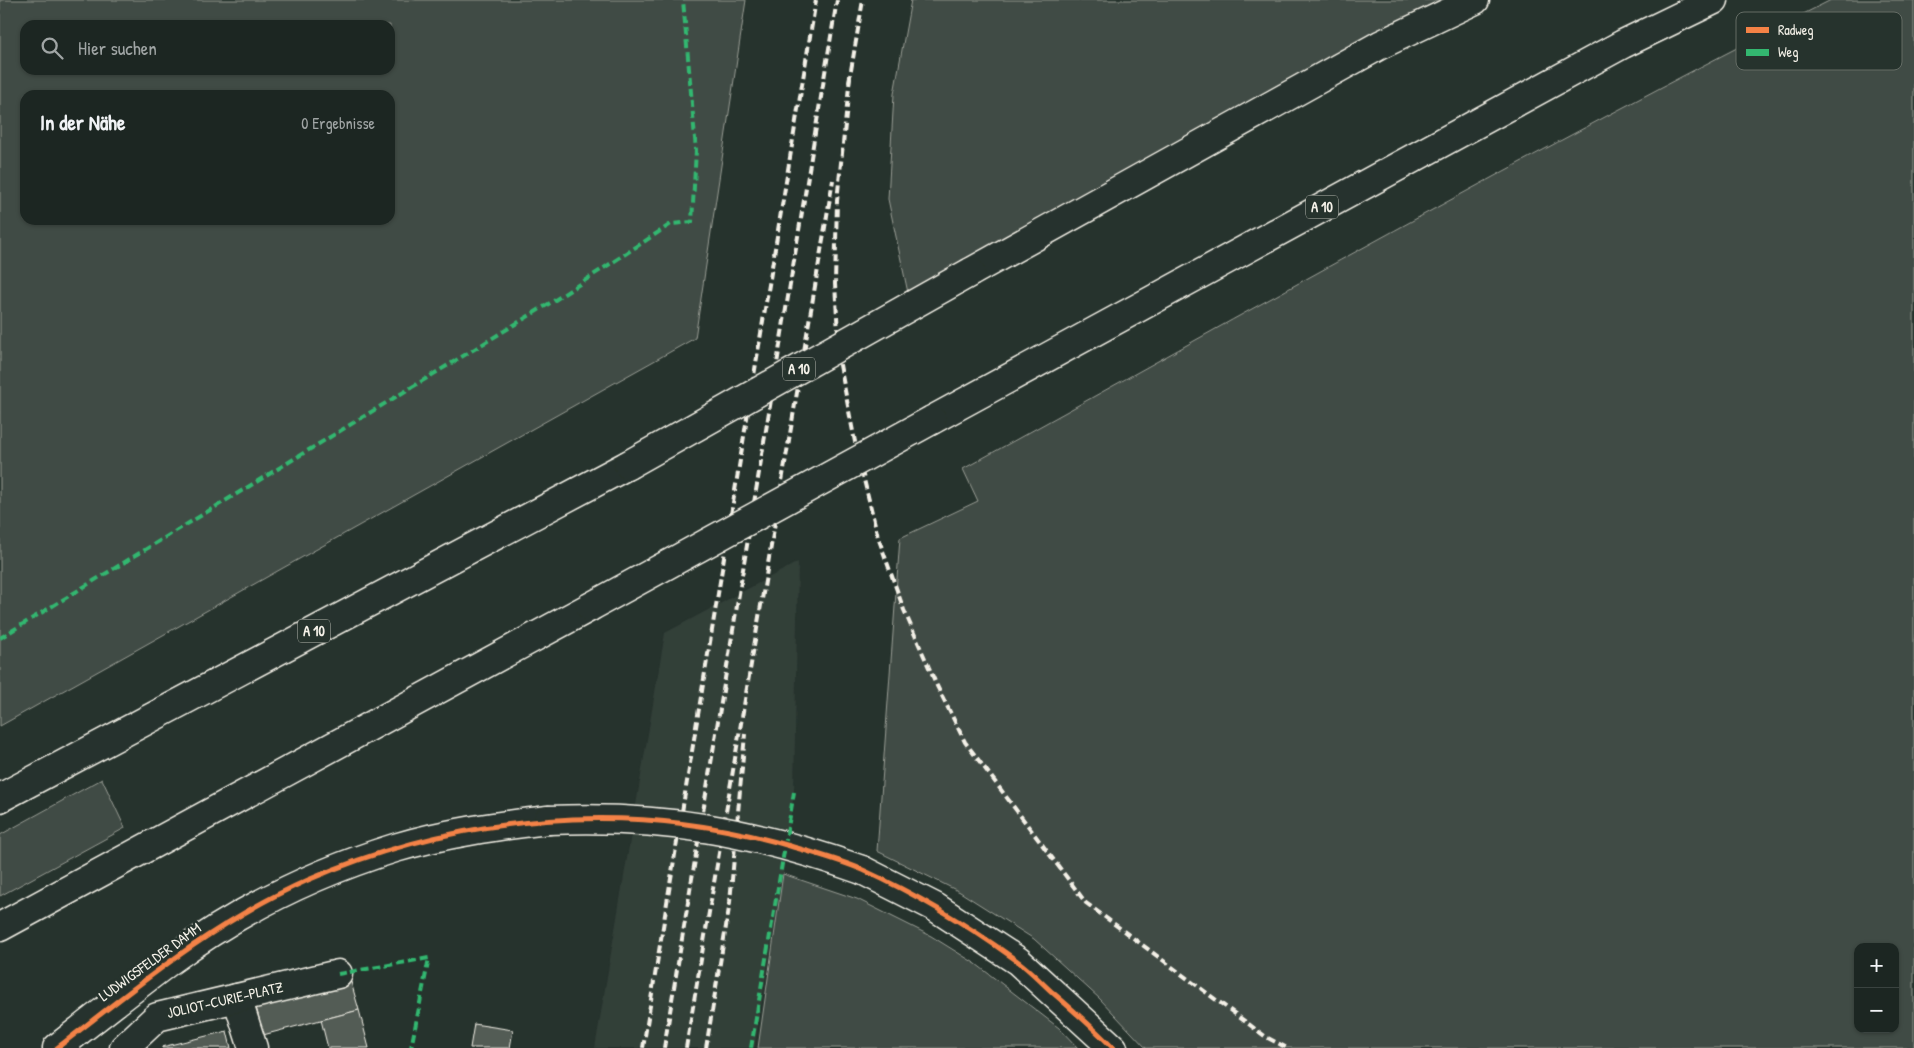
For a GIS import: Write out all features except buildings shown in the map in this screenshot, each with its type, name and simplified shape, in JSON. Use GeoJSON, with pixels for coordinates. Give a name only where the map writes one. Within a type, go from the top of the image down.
{"type":"FeatureCollection","features":[{"type":"Feature","properties":{"kind":"main road","name":"A 10"},"geometry":{"type":"LineString","coordinates":[[0,798],[628,465],[971,272],[1380,46],[1475,0]]}},
{"type":"Feature","properties":{"kind":"main road","name":"A 10"},"geometry":{"type":"LineString","coordinates":[[0,927],[1622,44],[1714,0]]}},
{"type":"Feature","properties":{"kind":"main road","name":"LUDWIGSFELDER DAMM"},"geometry":{"type":"LineString","coordinates":[[57,1048],[169,961],[218,929],[307,880],[395,848],[487,827],[548,820],[624,819],[697,825],[773,841],[862,870],[935,908],[1018,961],[1113,1048]]}},
{"type":"Feature","properties":{"kind":"main road","name":"JOLIOT-CURIE-PLATZ"},"geometry":{"type":"LineString","coordinates":[[124,1048],[156,1017],[338,974]]}},
{"type":"Feature","properties":{"kind":"main road"},"geometry":{"type":"LineString","coordinates":[[236,998],[253,1048]]}},
{"type":"Feature","properties":{"kind":"shaded area"},"geometry":{"type":"Polygon","coordinates":[[[0,0],[746,0],[695,338],[0,726],[0,0]]]}},
{"type":"Feature","properties":{"kind":"shaded area"},"geometry":{"type":"Polygon","coordinates":[[[911,0],[1452,0],[911,307],[888,199],[894,94],[911,0]]]}},
{"type":"Feature","properties":{"kind":"shaded area"},"geometry":{"type":"Polygon","coordinates":[[[1831,0],[1914,0],[1914,1048],[1146,1048],[1100,999],[1034,939],[960,892],[877,851],[900,538],[978,501],[963,469],[1503,172],[1736,48],[1736,70],[1902,70],[1902,12],[1807,12],[1831,0]]]}},
{"type":"Feature","properties":{"kind":"shaded area"},"geometry":{"type":"Polygon","coordinates":[[[798,562],[794,792],[783,874],[754,1048],[595,1048],[665,633],[798,562]]]}},
{"type":"Feature","properties":{"kind":"shaded area"},"geometry":{"type":"Polygon","coordinates":[[[102,779],[125,828],[0,896],[0,835],[102,779]]]}},
{"type":"Feature","properties":{"kind":"shaded area"},"geometry":{"type":"Polygon","coordinates":[[[783,874],[857,899],[931,936],[976,964],[1059,1028],[1078,1048],[758,1048],[783,874]]]}},
{"type":"Feature","properties":{"kind":"railway"},"geometry":{"type":"LineString","coordinates":[[643,1048],[816,0]]}},
{"type":"Feature","properties":{"kind":"railway"},"geometry":{"type":"LineString","coordinates":[[664,1048],[837,0]]}},
{"type":"Feature","properties":{"kind":"railway"},"geometry":{"type":"LineString","coordinates":[[849,82],[863,0]]}},
{"type":"Feature","properties":{"kind":"railway"},"geometry":{"type":"LineString","coordinates":[[850,77],[837,201],[835,284],[840,365],[856,447],[878,537],[904,610],[937,686],[965,742],[1086,903],[1266,1037],[1287,1048]]}},
{"type":"Feature","properties":{"kind":"railway"},"geometry":{"type":"LineString","coordinates":[[686,1048],[833,180]]}},
{"type":"Feature","properties":{"kind":"railway"},"geometry":{"type":"LineString","coordinates":[[706,1048],[730,902],[745,734]]}},
{"type":"Feature","properties":{"kind":"marked path"},"geometry":{"type":"LineString","coordinates":[[0,638],[555,300],[671,224],[692,222],[696,150],[683,0]]}},
{"type":"Feature","properties":{"kind":"marked path"},"geometry":{"type":"LineString","coordinates":[[751,1048],[794,792]]}},
{"type":"Feature","properties":{"kind":"marked path"},"geometry":{"type":"LineString","coordinates":[[338,974],[429,958],[411,1048]]}},
{"type":"Feature","properties":{"kind":"cycle path"},"geometry":{"type":"LineString","coordinates":[[57,1048],[147,978],[209,935],[274,896],[308,880],[366,858],[425,840],[485,828],[546,821],[607,819],[669,822],[730,831],[808,851],[863,870],[903,889],[942,911],[1016,960],[1113,1048]]}}]}
